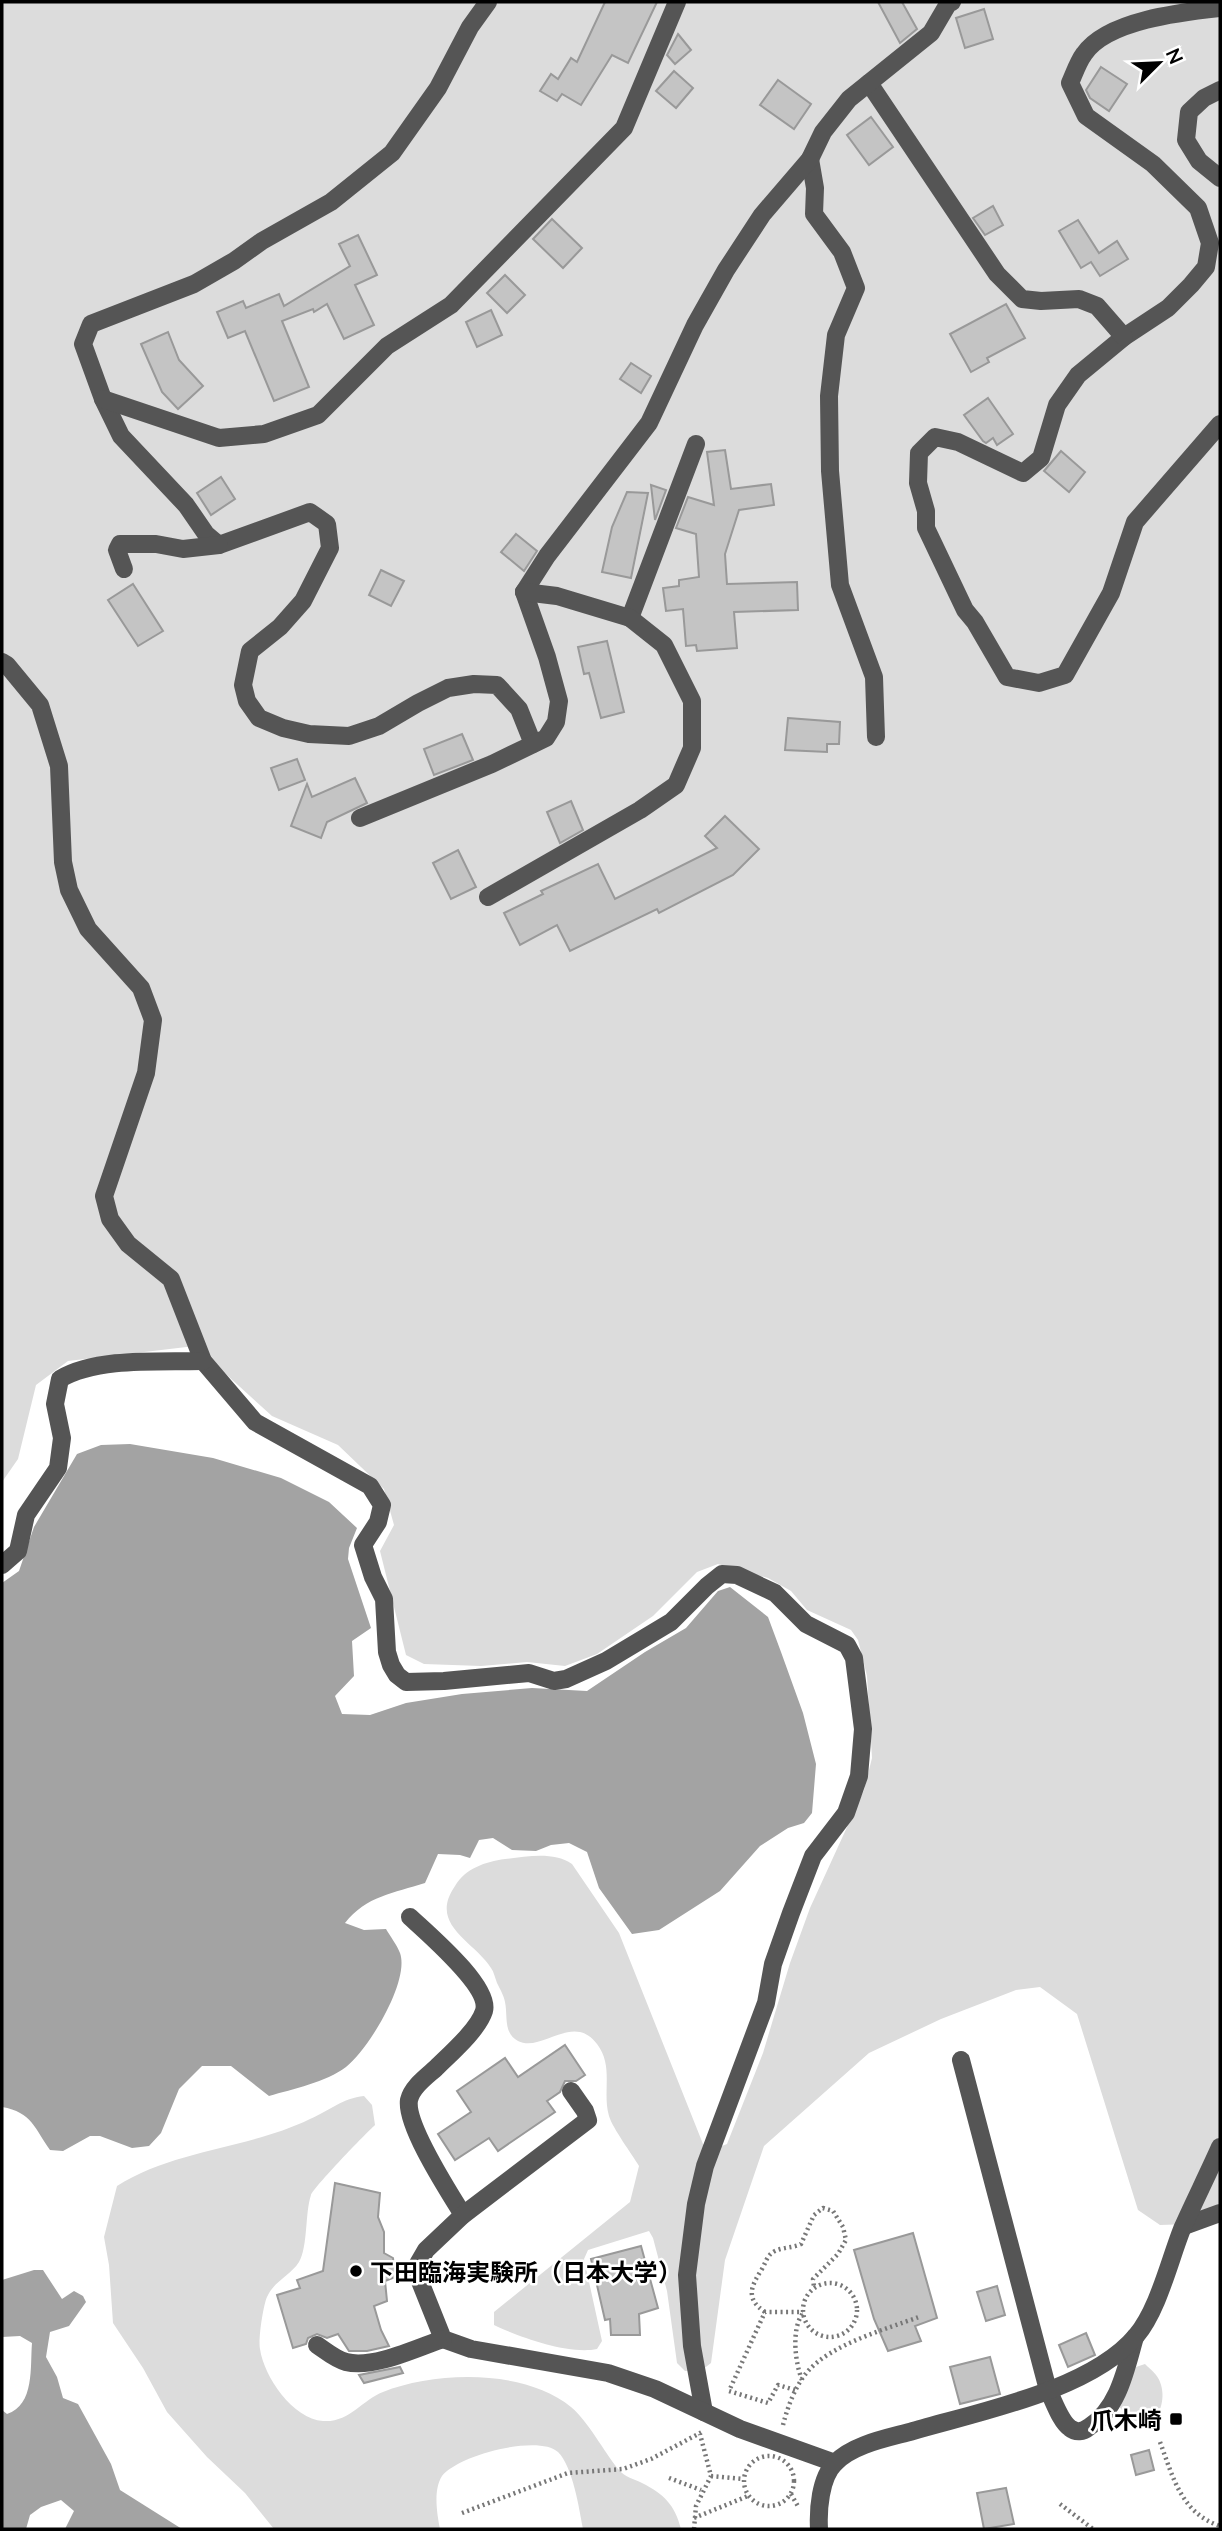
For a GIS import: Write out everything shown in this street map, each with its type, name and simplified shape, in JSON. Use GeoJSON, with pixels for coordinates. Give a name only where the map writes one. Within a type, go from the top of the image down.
{"type":"FeatureCollection","features":[{"type":"Feature","properties":{"kind":"street"},"geometry":{"type":"LineString","coordinates":[[219,545],[206,534],[186,505],[121,436],[103,399],[83,344],[91,324],[194,284],[331,202],[392,153],[438,88],[470,27],[488,2]]}},
{"type":"Feature","properties":{"kind":"street"},"geometry":{"type":"LineString","coordinates":[[103,399],[219,438],[264,434],[318,415],[387,346],[451,304],[624,128],[677,2]]}},
{"type":"Feature","properties":{"kind":"street"},"geometry":{"type":"LineString","coordinates":[[524,592],[547,556],[649,423],[695,325],[726,270],[762,215],[810,159],[823,132],[849,99],[931,33],[949,3]]}},
{"type":"Feature","properties":{"kind":"street"},"geometry":{"type":"LineString","coordinates":[[1220,8],[1162,15],[1104,36],[1085,52],[1070,83],[1086,116],[1153,164],[1198,208],[1210,243],[1206,267],[1168,308],[1124,337],[1078,375],[1056,405],[1041,458],[1023,473],[958,442],[936,436],[919,453],[918,483],[926,511],[926,528],[965,610],[1007,677],[1039,683],[1065,675],[1111,593],[1135,522],[1220,424]]}},
{"type":"Feature","properties":{"kind":"street"},"geometry":{"type":"LineString","coordinates":[[869,83],[997,274],[1022,299],[1079,299],[1097,306],[1124,337]]}},
{"type":"Feature","properties":{"kind":"street"},"geometry":{"type":"LineString","coordinates":[[1220,90],[1205,98],[1189,112],[1186,140],[1199,161],[1220,178]]}},
{"type":"Feature","properties":{"kind":"street"},"geometry":{"type":"LineString","coordinates":[[810,159],[815,188],[814,215],[842,252],[856,288],[836,335],[830,396],[830,471],[840,585],[874,677],[876,737]]}},
{"type":"Feature","properties":{"kind":"street"},"geometry":{"type":"LineString","coordinates":[[630,618],[696,444]]}},
{"type":"Feature","properties":{"kind":"street"},"geometry":{"type":"LineString","coordinates":[[124,569],[117,550],[120,544],[156,544],[183,549],[219,545],[310,512],[327,524],[330,548],[303,601],[280,627],[250,651],[243,685],[247,701],[259,718],[283,728],[309,734],[349,736],[379,726],[448,688],[474,684],[497,685],[519,709],[533,744]]}},
{"type":"Feature","properties":{"kind":"street"},"geometry":{"type":"LineString","coordinates":[[488,897],[640,810],[676,785],[692,748],[692,701],[664,645],[630,618],[557,596],[524,592]]}},
{"type":"Feature","properties":{"kind":"street"},"geometry":{"type":"LineString","coordinates":[[360,818],[492,764],[546,738],[556,722],[559,701],[524,592]]}},
{"type":"Feature","properties":{"kind":"street"},"geometry":{"type":"LineString","coordinates":[[2,662],[40,705],[59,766],[63,862],[69,890],[88,929],[141,988],[153,1020],[146,1073],[104,1196],[110,1219],[128,1244],[171,1279],[202,1361],[255,1422],[345,1471],[370,1486],[377,1495],[382,1505],[377,1522],[363,1545],[373,1577],[384,1599],[387,1652],[397,1675],[406,1682],[528,1673],[554,1681],[566,1679],[606,1661],[671,1622],[722,1574],[737,1575],[775,1592],[806,1624],[847,1645],[854,1658],[863,1729],[859,1776],[846,1813],[813,1856],[791,1913],[773,1964],[766,2003],[705,2166],[696,2204],[687,2275],[692,2346],[710,2416]]}},
{"type":"Feature","properties":{"kind":"street"},"geometry":{"type":"LineString","coordinates":[[2,1565],[18,1551],[26,1515],[58,1468],[62,1438],[55,1404],[60,1379],[73,1371],[98,1365],[202,1361]]}},
{"type":"Feature","properties":{"kind":"street"},"geometry":{"type":"LineString","coordinates":[[410,1917],[468,1975],[482,1994],[485,2006],[484,2014],[478,2022],[456,2049],[413,2090],[409,2102],[411,2120],[463,2215]]}},
{"type":"Feature","properties":{"kind":"street"},"geometry":{"type":"LineString","coordinates":[[961,2060],[1048,2390],[1067,2427],[1073,2431],[1082,2432],[1108,2410],[1124,2376],[1135,2337],[1149,2315],[1184,2226],[1220,2147]]}},
{"type":"Feature","properties":{"kind":"street"},"geometry":{"type":"LineString","coordinates":[[443,2339],[415,2269],[426,2250],[463,2215],[588,2120],[585,2110],[571,2091]]}},
{"type":"Feature","properties":{"kind":"street"},"geometry":{"type":"LineString","coordinates":[[1184,2226],[1220,2213]]}},
{"type":"Feature","properties":{"kind":"street"},"geometry":{"type":"LineString","coordinates":[[819,2529],[822,2493],[835,2463],[855,2450],[1048,2390],[1101,2365],[1135,2337]]}},
{"type":"Feature","properties":{"kind":"street"},"geometry":{"type":"LineString","coordinates":[[317,2345],[345,2362],[360,2363],[384,2359],[443,2339],[471,2350],[608,2373],[655,2389],[710,2416],[779,2444],[835,2463]]}},
{"type":"Feature","properties":{"kind":"path"},"geometry":{"type":"LineString","coordinates":[[803,2312],[765,2312],[754,2300],[754,2278],[769,2255],[777,2249],[802,2244],[814,2215],[823,2208],[833,2211],[843,2227],[846,2240],[838,2255],[813,2279],[814,2287]]}},
{"type":"Feature","properties":{"kind":"path"},"geometry":{"type":"LineString","coordinates":[[827,2283],[835,2283],[851,2292],[858,2309],[852,2325],[842,2334],[829,2337],[813,2331],[803,2312],[805,2298],[814,2287],[827,2283]]}},
{"type":"Feature","properties":{"kind":"path"},"geometry":{"type":"LineString","coordinates":[[765,2312],[729,2391],[768,2403],[778,2385],[795,2390]]}},
{"type":"Feature","properties":{"kind":"path"},"geometry":{"type":"LineString","coordinates":[[802,2380],[797,2367],[796,2321],[803,2312]]}},
{"type":"Feature","properties":{"kind":"path"},"geometry":{"type":"LineString","coordinates":[[779,2444],[795,2390],[808,2371],[827,2356],[847,2346],[919,2317]]}},
{"type":"Feature","properties":{"kind":"path"},"geometry":{"type":"LineString","coordinates":[[842,2334],[847,2346]]}},
{"type":"Feature","properties":{"kind":"path"},"geometry":{"type":"LineString","coordinates":[[461,2513],[568,2473],[623,2469],[651,2459],[700,2434],[710,2416]]}},
{"type":"Feature","properties":{"kind":"path"},"geometry":{"type":"LineString","coordinates":[[694,2529],[696,2506],[711,2476],[700,2434]]}},
{"type":"Feature","properties":{"kind":"path"},"geometry":{"type":"LineString","coordinates":[[1160,2442],[1181,2496],[1196,2514],[1220,2526]]}},
{"type":"Feature","properties":{"kind":"path"},"geometry":{"type":"LineString","coordinates":[[764,2455],[774,2456],[791,2467],[794,2477],[791,2494],[784,2501],[775,2506],[765,2506],[755,2503],[748,2496],[743,2479],[747,2466],[754,2459],[764,2455]]}},
{"type":"Feature","properties":{"kind":"path"},"geometry":{"type":"LineString","coordinates":[[711,2476],[743,2479]]}},
{"type":"Feature","properties":{"kind":"path"},"geometry":{"type":"LineString","coordinates":[[670,2478],[702,2491]]}},
{"type":"Feature","properties":{"kind":"path"},"geometry":{"type":"LineString","coordinates":[[694,2518],[748,2496]]}},
{"type":"Feature","properties":{"kind":"path"},"geometry":{"type":"LineString","coordinates":[[1060,2504],[1093,2529]]}},
{"type":"Feature","properties":{"kind":"shaded area"},"geometry":{"type":"Polygon","coordinates":[[[2,2],[1220,2],[1220,2223],[1160,2225],[1138,2210],[1077,2014],[1040,1987],[1016,1990],[941,2019],[869,2053],[764,2146],[725,2260],[711,2363],[702,2370],[685,2371],[677,2363],[667,2291],[649,2231],[588,2250],[584,2259],[602,2341],[597,2349],[559,2347],[494,2325],[494,2312],[630,2202],[639,2166],[609,2116],[605,2061],[597,2044],[588,2035],[578,2032],[568,2032],[527,2043],[518,2041],[510,2034],[504,2000],[492,1970],[450,1922],[448,1900],[455,1886],[470,1870],[498,1860],[548,1856],[572,1864],[619,1933],[703,2144],[712,2150],[727,2144],[763,2053],[810,1908],[864,1790],[872,1758],[867,1676],[858,1640],[851,1630],[807,1610],[791,1591],[768,1578],[718,1564],[697,1572],[653,1616],[597,1654],[565,1666],[527,1662],[481,1666],[424,1664],[406,1655],[380,1551],[394,1525],[384,1489],[338,1445],[272,1416],[195,1346],[68,1361],[36,1385],[18,1459],[2,1482],[2,2]]]}},
{"type":"Feature","properties":{"kind":"shaded area"},"geometry":{"type":"Polygon","coordinates":[[[130,1444],[213,1458],[281,1478],[329,1502],[357,1528],[349,1548],[348,1559],[371,1628],[352,1641],[354,1676],[335,1696],[342,1714],[370,1715],[406,1703],[462,1694],[532,1688],[587,1691],[686,1628],[718,1591],[730,1587],[768,1617],[781,1652],[803,1713],[816,1764],[812,1813],[804,1823],[788,1828],[760,1846],[720,1891],[659,1930],[632,1934],[599,1888],[587,1852],[569,1843],[551,1845],[536,1851],[512,1850],[493,1838],[479,1840],[470,1858],[438,1854],[425,1883],[371,1901],[345,1923],[364,1930],[386,1929],[400,1953],[401,1965],[399,1980],[385,2014],[365,2046],[346,2067],[319,2081],[269,2096],[231,2066],[202,2066],[179,2089],[161,2133],[149,2146],[132,2148],[100,2136],[90,2136],[63,2151],[50,2150],[26,2117],[2,2107],[2,1583],[19,1571],[34,1527],[77,1454],[101,1445],[130,1444]]]}},
{"type":"Feature","properties":{"kind":"shaded area"},"geometry":{"type":"Polygon","coordinates":[[[364,2096],[372,2105],[375,2125],[314,2190],[308,2211],[302,2256],[295,2267],[270,2291],[265,2301],[260,2349],[267,2372],[282,2395],[301,2413],[323,2421],[332,2421],[348,2415],[383,2392],[428,2380],[480,2377],[530,2386],[571,2407],[590,2428],[621,2472],[650,2487],[668,2501],[681,2529],[583,2529],[568,2467],[558,2452],[534,2445],[481,2454],[451,2468],[442,2476],[437,2495],[440,2529],[274,2529],[245,2493],[207,2457],[167,2412],[143,2368],[113,2323],[104,2237],[117,2186],[163,2164],[287,2129],[343,2102],[364,2096]]]}},
{"type":"Feature","properties":{"kind":"shaded area"},"geometry":{"type":"Polygon","coordinates":[[[34,2270],[43,2270],[62,2299],[74,2291],[83,2296],[86,2302],[69,2326],[50,2332],[46,2357],[57,2377],[63,2398],[78,2404],[111,2464],[120,2490],[182,2529],[65,2529],[74,2511],[61,2500],[41,2507],[30,2515],[26,2529],[2,2529],[2,2410],[7,2414],[16,2409],[27,2394],[32,2343],[20,2336],[2,2337],[2,2280],[34,2270]]]}},
{"type":"Feature","properties":{"kind":"shaded area"},"geometry":{"type":"Polygon","coordinates":[[[1145,2364],[1159,2379],[1162,2388],[1159,2411],[1149,2425],[1129,2419],[1118,2405],[1136,2367],[1145,2364]]]}},
{"type":"Feature","properties":{"kind":"building"},"geometry":{"type":"Polygon","coordinates":[[[605,2],[657,2],[628,63],[612,55],[581,105],[562,94],[557,101],[540,91],[551,74],[558,79],[571,58],[577,62],[605,2]]]}},
{"type":"Feature","properties":{"kind":"building"},"geometry":{"type":"Polygon","coordinates":[[[878,2],[902,2],[917,29],[900,43],[878,2]]]}},
{"type":"Feature","properties":{"kind":"building"},"geometry":{"type":"Polygon","coordinates":[[[984,9],[993,39],[965,48],[956,18],[984,9]]]}},
{"type":"Feature","properties":{"kind":"building"},"geometry":{"type":"Polygon","coordinates":[[[678,34],[691,50],[675,64],[667,55],[678,34]]]}},
{"type":"Feature","properties":{"kind":"building"},"geometry":{"type":"Polygon","coordinates":[[[1101,67],[1127,84],[1109,111],[1090,98],[1086,90],[1101,67]]]}},
{"type":"Feature","properties":{"kind":"building"},"geometry":{"type":"Polygon","coordinates":[[[674,71],[693,88],[676,108],[656,91],[674,71]]]}},
{"type":"Feature","properties":{"kind":"building"},"geometry":{"type":"Polygon","coordinates":[[[778,80],[811,104],[794,129],[760,105],[778,80]]]}},
{"type":"Feature","properties":{"kind":"building"},"geometry":{"type":"Polygon","coordinates":[[[871,117],[893,147],[869,165],[847,135],[871,117]]]}},
{"type":"Feature","properties":{"kind":"building"},"geometry":{"type":"Polygon","coordinates":[[[993,206],[1003,225],[985,235],[973,218],[993,206]]]}},
{"type":"Feature","properties":{"kind":"building"},"geometry":{"type":"Polygon","coordinates":[[[552,219],[582,248],[563,268],[533,239],[552,219]]]}},
{"type":"Feature","properties":{"kind":"building"},"geometry":{"type":"Polygon","coordinates":[[[1078,220],[1099,253],[1117,241],[1128,259],[1100,276],[1091,262],[1081,268],[1059,231],[1078,220]]]}},
{"type":"Feature","properties":{"kind":"building"},"geometry":{"type":"Polygon","coordinates":[[[358,235],[377,275],[355,285],[374,325],[344,339],[327,304],[314,312],[313,309],[282,321],[309,387],[274,401],[245,331],[228,338],[217,312],[243,301],[246,308],[279,294],[284,306],[350,266],[339,244],[358,235]]]}},
{"type":"Feature","properties":{"kind":"building"},"geometry":{"type":"Polygon","coordinates":[[[505,275],[525,295],[507,313],[487,293],[505,275]]]}},
{"type":"Feature","properties":{"kind":"building"},"geometry":{"type":"Polygon","coordinates":[[[1006,304],[1025,338],[987,358],[989,362],[971,372],[950,334],[1006,304]]]}},
{"type":"Feature","properties":{"kind":"building"},"geometry":{"type":"Polygon","coordinates":[[[491,310],[502,335],[477,347],[466,322],[491,310]]]}},
{"type":"Feature","properties":{"kind":"building"},"geometry":{"type":"Polygon","coordinates":[[[168,332],[179,360],[203,386],[178,409],[162,392],[141,344],[168,332]]]}},
{"type":"Feature","properties":{"kind":"building"},"geometry":{"type":"Polygon","coordinates":[[[631,363],[651,376],[641,393],[620,379],[631,363]]]}},
{"type":"Feature","properties":{"kind":"building"},"geometry":{"type":"Polygon","coordinates":[[[988,398],[1013,434],[997,445],[993,438],[986,443],[983,441],[964,415],[988,398]]]}},
{"type":"Feature","properties":{"kind":"building"},"geometry":{"type":"Polygon","coordinates":[[[725,450],[731,489],[771,484],[774,505],[739,510],[725,554],[727,584],[797,582],[798,610],[734,612],[737,648],[697,651],[696,645],[686,646],[683,609],[666,611],[663,588],[679,586],[679,580],[699,577],[696,534],[676,528],[688,497],[714,505],[707,452],[725,450]]]}},
{"type":"Feature","properties":{"kind":"building"},"geometry":{"type":"Polygon","coordinates":[[[1061,451],[1085,472],[1069,492],[1044,471],[1061,451]]]}},
{"type":"Feature","properties":{"kind":"building"},"geometry":{"type":"Polygon","coordinates":[[[221,477],[235,499],[211,515],[197,493],[221,477]]]}},
{"type":"Feature","properties":{"kind":"building"},"geometry":{"type":"Polygon","coordinates":[[[651,485],[666,490],[655,520],[651,485]]]}},
{"type":"Feature","properties":{"kind":"building"},"geometry":{"type":"Polygon","coordinates":[[[627,492],[648,493],[631,578],[602,572],[612,527],[627,492]]]}},
{"type":"Feature","properties":{"kind":"building"},"geometry":{"type":"Polygon","coordinates":[[[516,534],[537,551],[524,571],[501,552],[516,534]]]}},
{"type":"Feature","properties":{"kind":"building"},"geometry":{"type":"Polygon","coordinates":[[[381,570],[404,581],[391,606],[369,595],[381,570]]]}},
{"type":"Feature","properties":{"kind":"building"},"geometry":{"type":"Polygon","coordinates":[[[133,584],[163,631],[138,646],[108,600],[133,584]]]}},
{"type":"Feature","properties":{"kind":"building"},"geometry":{"type":"Polygon","coordinates":[[[607,641],[624,712],[601,718],[589,673],[584,674],[578,647],[607,641]]]}},
{"type":"Feature","properties":{"kind":"building"},"geometry":{"type":"Polygon","coordinates":[[[788,718],[840,722],[839,744],[827,744],[827,752],[785,750],[788,718]]]}},
{"type":"Feature","properties":{"kind":"building"},"geometry":{"type":"Polygon","coordinates":[[[462,734],[473,760],[434,775],[424,749],[462,734]]]}},
{"type":"Feature","properties":{"kind":"building"},"geometry":{"type":"Polygon","coordinates":[[[297,759],[305,780],[279,790],[271,768],[297,759]]]}},
{"type":"Feature","properties":{"kind":"building"},"geometry":{"type":"Polygon","coordinates":[[[355,778],[367,803],[327,822],[321,838],[291,826],[307,784],[312,797],[355,778]]]}},
{"type":"Feature","properties":{"kind":"building"},"geometry":{"type":"Polygon","coordinates":[[[571,801],[583,830],[560,843],[547,812],[571,801]]]}},
{"type":"Feature","properties":{"kind":"building"},"geometry":{"type":"Polygon","coordinates":[[[725,816],[759,849],[733,875],[659,913],[657,909],[570,951],[557,925],[520,945],[504,913],[543,894],[541,891],[598,864],[615,899],[717,848],[705,836],[725,816]]]}},
{"type":"Feature","properties":{"kind":"building"},"geometry":{"type":"Polygon","coordinates":[[[458,850],[476,887],[451,899],[433,863],[458,850]]]}},
{"type":"Feature","properties":{"kind":"building"},"geometry":{"type":"Polygon","coordinates":[[[565,2045],[585,2075],[576,2081],[565,2081],[560,2092],[547,2101],[555,2112],[498,2151],[489,2138],[455,2160],[438,2134],[471,2112],[457,2091],[505,2058],[518,2077],[565,2045]]]}},
{"type":"Feature","properties":{"kind":"building"},"geometry":{"type":"Polygon","coordinates":[[[335,2183],[380,2193],[378,2217],[384,2232],[384,2253],[393,2258],[395,2277],[385,2281],[387,2301],[374,2306],[389,2346],[367,2351],[349,2351],[338,2334],[327,2338],[317,2334],[308,2338],[306,2344],[293,2348],[277,2295],[300,2288],[297,2280],[323,2271],[335,2183]]]}},
{"type":"Feature","properties":{"kind":"building"},"geometry":{"type":"Polygon","coordinates":[[[913,2233],[937,2318],[915,2326],[921,2341],[888,2351],[874,2319],[854,2250],[913,2233]]]}},
{"type":"Feature","properties":{"kind":"building"},"geometry":{"type":"Polygon","coordinates":[[[641,2246],[658,2308],[639,2314],[640,2335],[611,2335],[610,2319],[605,2320],[591,2259],[641,2246]]]}},
{"type":"Feature","properties":{"kind":"building"},"geometry":{"type":"Polygon","coordinates":[[[997,2286],[1005,2315],[986,2321],[977,2292],[997,2286]]]}},
{"type":"Feature","properties":{"kind":"building"},"geometry":{"type":"Polygon","coordinates":[[[1086,2333],[1095,2355],[1068,2367],[1059,2345],[1086,2333]]]}},
{"type":"Feature","properties":{"kind":"building"},"geometry":{"type":"Polygon","coordinates":[[[990,2357],[1000,2394],[960,2404],[950,2367],[990,2357]]]}},
{"type":"Feature","properties":{"kind":"building"},"geometry":{"type":"Polygon","coordinates":[[[400,2367],[403,2373],[364,2383],[359,2375],[400,2367]]]}},
{"type":"Feature","properties":{"kind":"building"},"geometry":{"type":"Polygon","coordinates":[[[1149,2450],[1154,2470],[1136,2475],[1131,2455],[1149,2450]]]}},
{"type":"Feature","properties":{"kind":"building"},"geometry":{"type":"Polygon","coordinates":[[[1006,2488],[1014,2524],[984,2529],[977,2493],[1006,2488]]]}},
{"type":"Feature","properties":{"kind":"place","name":"下田臨海実験所（日本大学）"},"geometry":{"type":"Point","coordinates":[356,2271]}},
{"type":"Feature","properties":{"kind":"place","name":"爪木崎"},"geometry":{"type":"Point","coordinates":[1176,2419]}}]}
